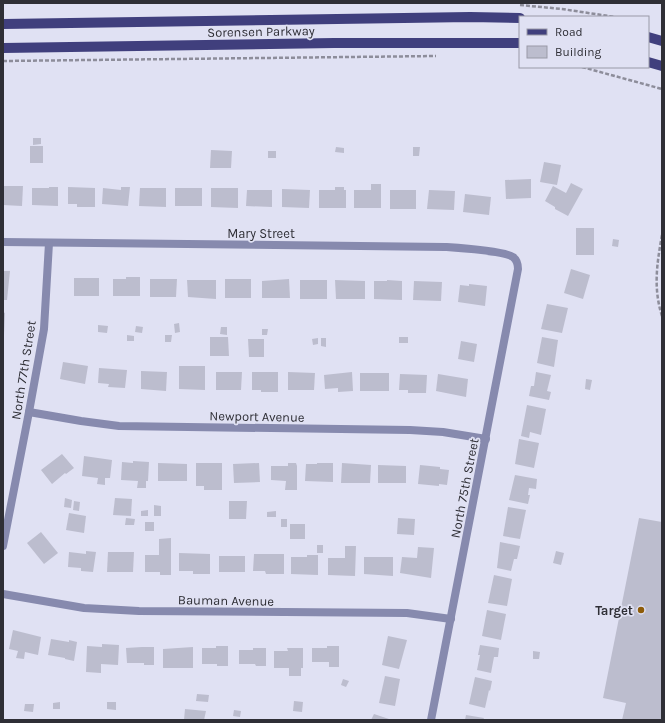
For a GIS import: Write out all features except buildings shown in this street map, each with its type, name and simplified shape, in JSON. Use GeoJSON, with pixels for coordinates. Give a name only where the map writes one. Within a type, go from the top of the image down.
{"type":"FeatureCollection","features":[{"type":"Feature","properties":{"kind":"main road","name":"Sorensen Parkway"},"geometry":{"type":"LineString","coordinates":[[3,24],[470,17],[519,18]]}},
{"type":"Feature","properties":{"kind":"main road"},"geometry":{"type":"LineString","coordinates":[[649,37],[662,41]]}},
{"type":"Feature","properties":{"kind":"main road","name":"Sorensen Parkway"},"geometry":{"type":"LineString","coordinates":[[3,48],[334,43],[519,43]]}},
{"type":"Feature","properties":{"kind":"main road"},"geometry":{"type":"LineString","coordinates":[[649,62],[662,66]]}},
{"type":"Feature","properties":{"kind":"street","name":"Mary Street"},"geometry":{"type":"LineString","coordinates":[[3,242],[445,247],[500,253],[513,257],[516,260]]}},
{"type":"Feature","properties":{"kind":"street","name":"North 77th Street"},"geometry":{"type":"LineString","coordinates":[[3,546],[44,329],[49,243]]}},
{"type":"Feature","properties":{"kind":"street","name":"North 75th Street"},"geometry":{"type":"LineString","coordinates":[[430,720],[518,269],[516,260]]}},
{"type":"Feature","properties":{"kind":"street","name":"Newport Avenue"},"geometry":{"type":"LineString","coordinates":[[29,412],[119,426],[410,430],[443,432],[486,438]]}},
{"type":"Feature","properties":{"kind":"street","name":"Bauman Avenue"},"geometry":{"type":"LineString","coordinates":[[3,594],[84,608],[407,614],[450,619]]}},
{"type":"Feature","properties":{"kind":"path"},"geometry":{"type":"LineString","coordinates":[[3,61],[438,56]]}},
{"type":"Feature","properties":{"kind":"path"},"geometry":{"type":"LineString","coordinates":[[586,68],[662,89]]}},
{"type":"Feature","properties":{"kind":"path"},"geometry":{"type":"LineString","coordinates":[[662,235],[656,275],[658,302],[662,316]]}},
{"type":"Feature","properties":{"kind":"place","name":"Target"},"geometry":{"type":"Point","coordinates":[641,610]}}]}
